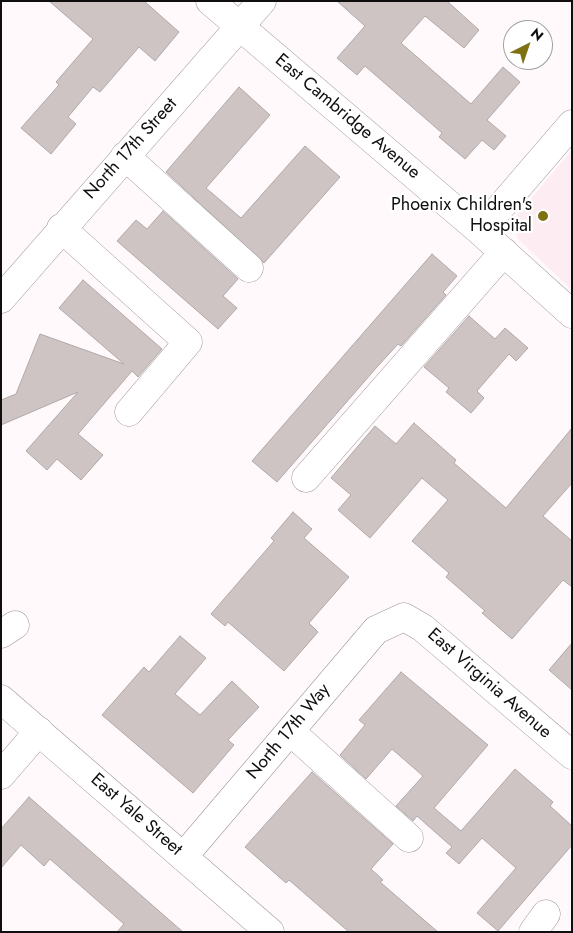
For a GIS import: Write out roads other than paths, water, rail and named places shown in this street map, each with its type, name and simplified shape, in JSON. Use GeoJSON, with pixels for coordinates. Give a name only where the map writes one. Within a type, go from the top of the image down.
{"type":"FeatureCollection","features":[{"type":"Feature","properties":{"kind":"street","name":"East Cambridge Avenue"},"geometry":{"type":"LineString","coordinates":[[210,1],[480,231],[572,314]]}},
{"type":"Feature","properties":{"kind":"street","name":"North 17th Street"},"geometry":{"type":"LineString","coordinates":[[1,299],[61,228],[262,1]]}},
{"type":"Feature","properties":{"kind":"street"},"geometry":{"type":"LineString","coordinates":[[480,231],[572,124]]}},
{"type":"Feature","properties":{"kind":"street"},"geometry":{"type":"LineString","coordinates":[[125,156],[249,268]]}},
{"type":"Feature","properties":{"kind":"street"},"geometry":{"type":"LineString","coordinates":[[61,228],[188,342],[129,412]]}},
{"type":"Feature","properties":{"kind":"street"},"geometry":{"type":"LineString","coordinates":[[306,478],[504,252]]}},
{"type":"Feature","properties":{"kind":"street","name":"North 17th Way"},"geometry":{"type":"LineString","coordinates":[[183,857],[376,630],[404,617]]}},
{"type":"Feature","properties":{"kind":"street","name":"East Virginia Avenue"},"geometry":{"type":"LineString","coordinates":[[404,617],[424,628],[572,755]]}},
{"type":"Feature","properties":{"kind":"street","name":"East Yale Street"},"geometry":{"type":"LineString","coordinates":[[1,699],[270,932]]}},
{"type":"Feature","properties":{"kind":"street"},"geometry":{"type":"LineString","coordinates":[[1,775],[39,731]]}},
{"type":"Feature","properties":{"kind":"street"},"geometry":{"type":"LineString","coordinates":[[290,732],[409,838]]}},
{"type":"Feature","properties":{"kind":"place","name":"Phoenix Children's Hospital"},"geometry":{"type":"Point","coordinates":[543,216]}}]}
